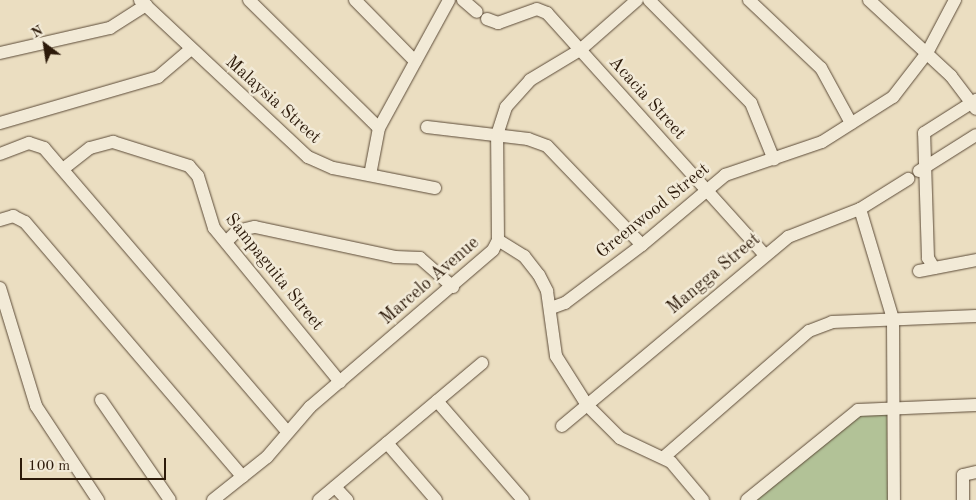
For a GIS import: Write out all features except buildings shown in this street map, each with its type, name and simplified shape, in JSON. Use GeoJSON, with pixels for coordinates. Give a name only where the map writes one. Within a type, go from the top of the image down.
{"type":"FeatureCollection","features":[{"type":"Feature","properties":{"kind":"street"},"geometry":{"type":"LineString","coordinates":[[249,0],[379,128]]}},
{"type":"Feature","properties":{"kind":"street"},"geometry":{"type":"LineString","coordinates":[[356,0],[415,61]]}},
{"type":"Feature","properties":{"kind":"street"},"geometry":{"type":"LineString","coordinates":[[370,174],[379,128],[449,0]]}},
{"type":"Feature","properties":{"kind":"street","name":"Acacia Street"},"geometry":{"type":"LineString","coordinates":[[463,0],[482,16],[498,23],[532,10],[542,10],[764,254]]}},
{"type":"Feature","properties":{"kind":"street","name":"Marcelo Avenue"},"geometry":{"type":"LineString","coordinates":[[213,500],[242,477],[310,407],[453,287],[498,240],[496,135],[506,107],[519,89],[580,50],[637,0]]}},
{"type":"Feature","properties":{"kind":"street"},"geometry":{"type":"LineString","coordinates":[[648,0],[751,103],[774,160]]}},
{"type":"Feature","properties":{"kind":"street"},"geometry":{"type":"LineString","coordinates":[[749,0],[821,68],[851,124]]}},
{"type":"Feature","properties":{"kind":"street"},"geometry":{"type":"LineString","coordinates":[[869,0],[926,53],[975,104],[926,130],[917,173],[928,258],[934,268]]}},
{"type":"Feature","properties":{"kind":"street","name":"Greenwood Street"},"geometry":{"type":"LineString","coordinates":[[551,308],[565,303],[642,244],[725,175],[774,160],[822,142],[894,97],[926,53],[955,0]]}},
{"type":"Feature","properties":{"kind":"street"},"geometry":{"type":"LineString","coordinates":[[0,53],[110,28],[143,3]]}},
{"type":"Feature","properties":{"kind":"street","name":"Malaysia Street"},"geometry":{"type":"LineString","coordinates":[[143,3],[308,157],[333,168],[435,188]]}},
{"type":"Feature","properties":{"kind":"street"},"geometry":{"type":"LineString","coordinates":[[0,123],[158,77],[191,49]]}},
{"type":"Feature","properties":{"kind":"street"},"geometry":{"type":"LineString","coordinates":[[427,127],[496,135],[547,146],[642,244]]}},
{"type":"Feature","properties":{"kind":"street","name":"Mangga Street"},"geometry":{"type":"LineString","coordinates":[[562,426],[764,254],[794,234],[860,209],[976,135]]}},
{"type":"Feature","properties":{"kind":"street","name":"Sampaguita Street"},"geometry":{"type":"LineString","coordinates":[[63,169],[90,148],[113,142],[179,162],[198,176],[206,214],[226,242],[340,382]]}},
{"type":"Feature","properties":{"kind":"street"},"geometry":{"type":"LineString","coordinates":[[0,154],[38,144],[63,169],[287,432]]}},
{"type":"Feature","properties":{"kind":"street"},"geometry":{"type":"LineString","coordinates":[[860,209],[893,319],[894,500]]}},
{"type":"Feature","properties":{"kind":"street"},"geometry":{"type":"LineString","coordinates":[[0,220],[13,216],[26,222],[242,477]]}},
{"type":"Feature","properties":{"kind":"street"},"geometry":{"type":"LineString","coordinates":[[226,242],[238,231],[255,227],[395,257],[420,258],[453,287]]}},
{"type":"Feature","properties":{"kind":"street"},"geometry":{"type":"LineString","coordinates":[[498,240],[524,256],[547,291],[551,308],[556,356],[586,404],[620,438],[664,457],[703,500]]}},
{"type":"Feature","properties":{"kind":"street"},"geometry":{"type":"LineString","coordinates":[[919,271],[976,260]]}},
{"type":"Feature","properties":{"kind":"street"},"geometry":{"type":"LineString","coordinates":[[0,288],[36,406],[98,500]]}},
{"type":"Feature","properties":{"kind":"street"},"geometry":{"type":"LineString","coordinates":[[664,457],[809,331],[832,322],[976,316]]}},
{"type":"Feature","properties":{"kind":"street"},"geometry":{"type":"LineString","coordinates":[[319,500],[482,363]]}},
{"type":"Feature","properties":{"kind":"street"},"geometry":{"type":"LineString","coordinates":[[101,400],[170,500]]}},
{"type":"Feature","properties":{"kind":"street"},"geometry":{"type":"LineString","coordinates":[[437,401],[523,500]]}},
{"type":"Feature","properties":{"kind":"street"},"geometry":{"type":"LineString","coordinates":[[747,500],[858,410],[976,405]]}},
{"type":"Feature","properties":{"kind":"street"},"geometry":{"type":"LineString","coordinates":[[387,443],[436,500]]}},
{"type":"Feature","properties":{"kind":"street"},"geometry":{"type":"LineString","coordinates":[[963,500],[962,475],[976,472]]}},
{"type":"Feature","properties":{"kind":"street"},"geometry":{"type":"LineString","coordinates":[[335,486],[347,500]]}},
{"type":"Feature","properties":{"kind":"green space"},"geometry":{"type":"Polygon","coordinates":[[[887,413],[888,500],[757,500],[849,422],[860,415],[887,413]]]}}]}
